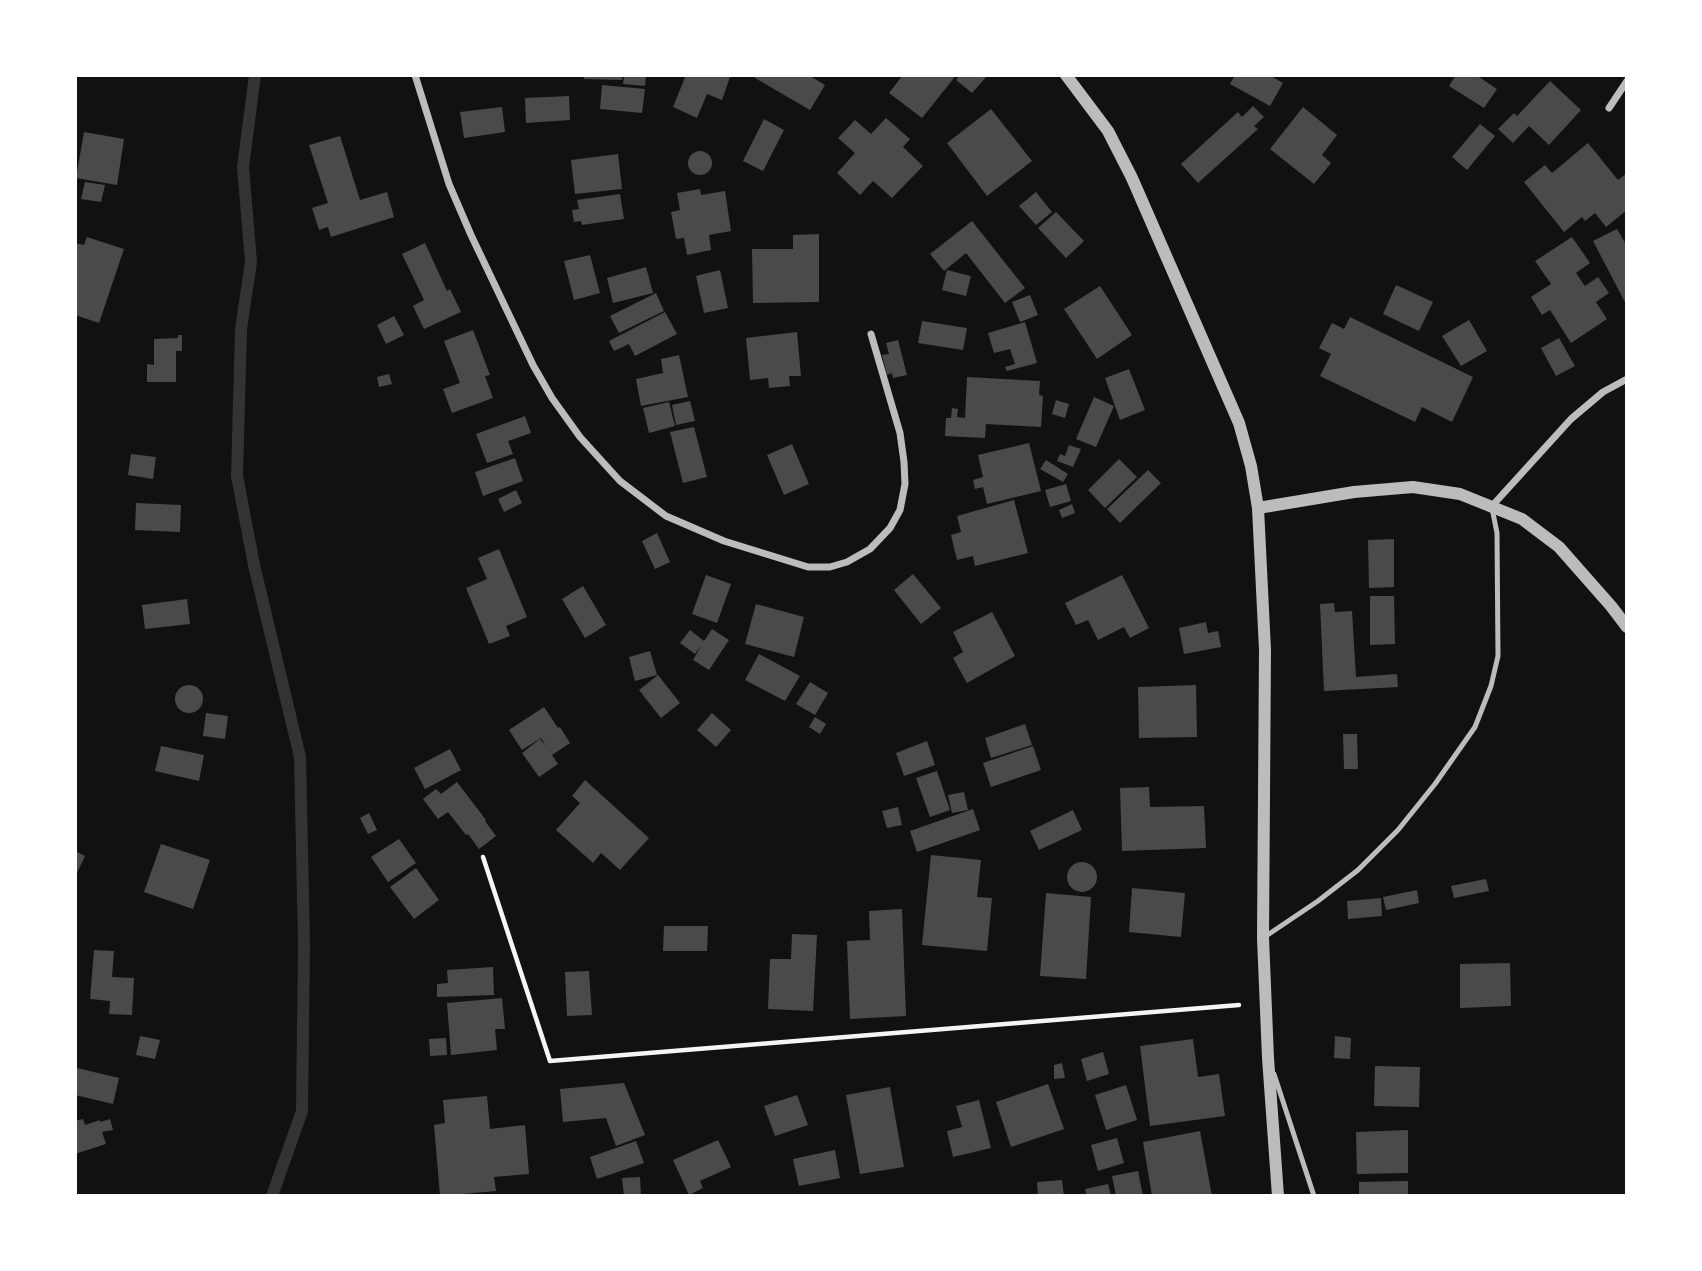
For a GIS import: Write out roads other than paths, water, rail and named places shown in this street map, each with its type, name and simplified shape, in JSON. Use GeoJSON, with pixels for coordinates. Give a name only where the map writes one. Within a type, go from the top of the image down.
{"type":"FeatureCollection","features":[{"type":"Feature","properties":{"kind":"street"},"geometry":{"type":"LineString","coordinates":[[415,75],[449,184],[471,235],[552,398],[580,437],[620,481],[666,516],[724,541],[808,567],[830,567],[870,550],[890,528],[900,510],[905,484],[900,433],[871,334]]}},
{"type":"Feature","properties":{"kind":"street"},"geometry":{"type":"LineString","coordinates":[[1066,75],[1108,131],[1132,178],[1211,355],[1239,423],[1251,466],[1258,508],[1265,650],[1263,938],[1278,1196]]}},
{"type":"Feature","properties":{"kind":"street"},"geometry":{"type":"LineString","coordinates":[[1609,108],[1627,81]]}},
{"type":"Feature","properties":{"kind":"street"},"geometry":{"type":"LineString","coordinates":[[1492,506],[1571,419],[1603,391],[1627,379]]}},
{"type":"Feature","properties":{"kind":"street"},"geometry":{"type":"LineString","coordinates":[[1258,508],[1354,492],[1413,487],[1460,494],[1522,519],[1559,547],[1627,627]]}},
{"type":"Feature","properties":{"kind":"lane"},"geometry":{"type":"LineString","coordinates":[[1263,938],[1359,870],[1398,830],[1475,727],[1491,686],[1498,656],[1497,533],[1492,506]]}},
{"type":"Feature","properties":{"kind":"lane"},"geometry":{"type":"LineString","coordinates":[[1268,1058],[1314,1196]]}},
{"type":"Feature","properties":{"kind":"waterway"},"geometry":{"type":"LineString","coordinates":[[255,75],[243,167],[251,262],[241,329],[237,476],[254,565],[300,757],[304,944],[302,1111],[272,1196]]}}]}
